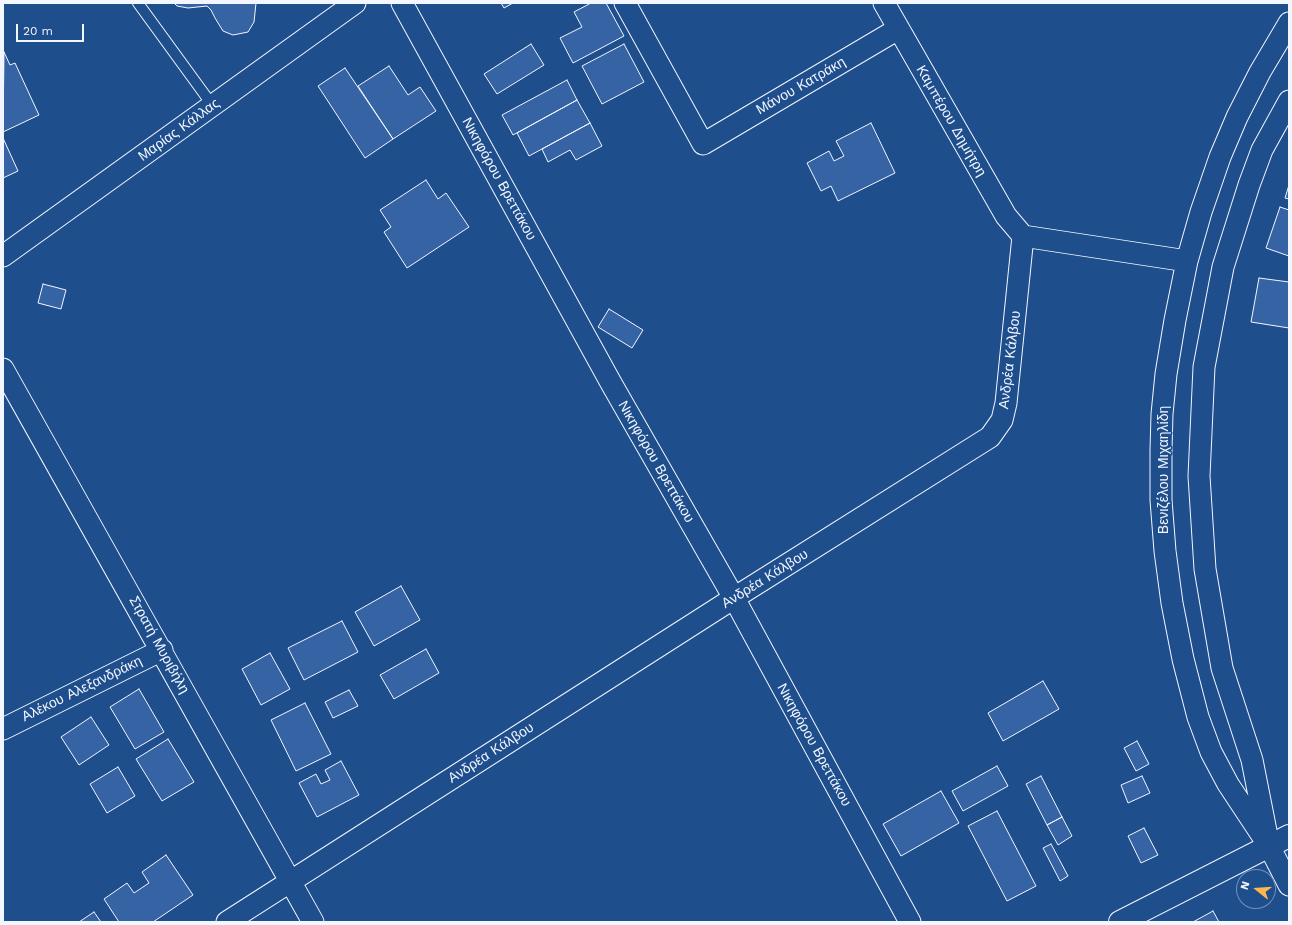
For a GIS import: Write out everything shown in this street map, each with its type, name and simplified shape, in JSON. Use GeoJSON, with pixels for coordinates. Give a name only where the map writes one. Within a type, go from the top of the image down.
{"type":"FeatureCollection","features":[{"type":"Feature","properties":{"kind":"main road"},"geometry":{"type":"LineString","coordinates":[[1120,922],[1289,836]]}},
{"type":"Feature","properties":{"kind":"street","name":"Μαρίας Κάλλας"},"geometry":{"type":"LineString","coordinates":[[3,256],[214,106],[354,3]]}},
{"type":"Feature","properties":{"kind":"street","name":"Νικηφόρου Βρεττάκου"},"geometry":{"type":"LineString","coordinates":[[402,3],[611,382],[734,598],[910,922]]}},
{"type":"Feature","properties":{"kind":"street","name":"Μάνου Κατράκη"},"geometry":{"type":"LineString","coordinates":[[625,3],[703,144],[898,29]]}},
{"type":"Feature","properties":{"kind":"street","name":"Καμπέρου Δημήτρη"},"geometry":{"type":"LineString","coordinates":[[884,3],[1006,216],[1023,236]]}},
{"type":"Feature","properties":{"kind":"street","name":"Βενιζέλου Μιχαηλίδη"},"geometry":{"type":"LineString","coordinates":[[1289,23],[1260,72],[1220,157],[1201,212],[1187,261],[1166,374],[1162,414],[1161,500],[1165,551],[1172,603],[1183,659],[1198,717],[1211,752],[1228,784],[1269,846],[1289,885]]}},
{"type":"Feature","properties":{"kind":"street","name":"Βενιζέλου Μιχαηλίδη"},"geometry":{"type":"LineString","coordinates":[[1269,846],[1252,760],[1222,668],[1205,569],[1199,476],[1204,368],[1223,266],[1262,150],[1289,101]]}},
{"type":"Feature","properties":{"kind":"street","name":"Ανδρέα Κάλβου"},"geometry":{"type":"LineString","coordinates":[[227,922],[734,598],[990,437],[1002,420],[1006,403],[1023,236]]}},
{"type":"Feature","properties":{"kind":"street"},"geometry":{"type":"LineString","coordinates":[[1023,236],[1187,261]]}},
{"type":"Feature","properties":{"kind":"street","name":"Στρατή Μυριβήλη"},"geometry":{"type":"LineString","coordinates":[[3,369],[162,650],[313,922]]}},
{"type":"Feature","properties":{"kind":"street","name":"Αλέκου Αλεξανδράκη"},"geometry":{"type":"LineString","coordinates":[[3,729],[162,650]]}},
{"type":"Feature","properties":{"kind":"lane"},"geometry":{"type":"LineString","coordinates":[[138,3],[214,106]]}},
{"type":"Feature","properties":{"kind":"building"},"geometry":{"type":"Polygon","coordinates":[[[174,3],[256,3],[254,22],[248,32],[233,35],[223,31],[211,10],[207,6],[188,8],[177,6],[174,3]]]}},
{"type":"Feature","properties":{"kind":"building"},"geometry":{"type":"Polygon","coordinates":[[[501,3],[513,3],[504,8],[501,3]]]}},
{"type":"Feature","properties":{"kind":"building"},"geometry":{"type":"Polygon","coordinates":[[[591,3],[606,3],[624,36],[573,63],[560,38],[582,27],[574,12],[591,3]]]}},
{"type":"Feature","properties":{"kind":"building"},"geometry":{"type":"Polygon","coordinates":[[[531,44],[544,65],[497,94],[484,74],[531,44]]]}},
{"type":"Feature","properties":{"kind":"building"},"geometry":{"type":"Polygon","coordinates":[[[624,44],[644,82],[602,104],[582,66],[624,44]]]}},
{"type":"Feature","properties":{"kind":"building"},"geometry":{"type":"Polygon","coordinates":[[[4,52],[10,65],[15,63],[39,115],[3,132],[4,52]]]}},
{"type":"Feature","properties":{"kind":"building"},"geometry":{"type":"Polygon","coordinates":[[[389,66],[408,95],[420,87],[436,111],[393,139],[358,86],[389,66]]]}},
{"type":"Feature","properties":{"kind":"building"},"geometry":{"type":"Polygon","coordinates":[[[345,68],[393,139],[365,158],[318,86],[345,68]]]}},
{"type":"Feature","properties":{"kind":"building"},"geometry":{"type":"Polygon","coordinates":[[[567,80],[577,100],[513,135],[502,115],[567,80]]]}},
{"type":"Feature","properties":{"kind":"building"},"geometry":{"type":"Polygon","coordinates":[[[577,100],[590,123],[529,156],[517,133],[577,100]]]}},
{"type":"Feature","properties":{"kind":"building"},"geometry":{"type":"Polygon","coordinates":[[[590,123],[602,146],[576,160],[570,150],[548,162],[542,149],[590,123]]]}},
{"type":"Feature","properties":{"kind":"building"},"geometry":{"type":"Polygon","coordinates":[[[871,123],[895,173],[838,201],[831,186],[821,191],[807,163],[829,151],[834,161],[844,156],[836,141],[871,123]]]}},
{"type":"Feature","properties":{"kind":"building"},"geometry":{"type":"Polygon","coordinates":[[[3,138],[18,171],[3,178],[3,138]]]}},
{"type":"Feature","properties":{"kind":"building"},"geometry":{"type":"Polygon","coordinates":[[[426,180],[438,199],[446,193],[469,227],[407,268],[384,232],[391,227],[380,210],[426,180]]]}},
{"type":"Feature","properties":{"kind":"building"},"geometry":{"type":"Polygon","coordinates":[[[1289,185],[1289,199],[1285,198],[1289,185]]]}},
{"type":"Feature","properties":{"kind":"building"},"geometry":{"type":"Polygon","coordinates":[[[1280,207],[1289,210],[1289,256],[1266,248],[1280,207]]]}},
{"type":"Feature","properties":{"kind":"building"},"geometry":{"type":"Polygon","coordinates":[[[1259,278],[1289,282],[1289,328],[1251,322],[1259,278]]]}},
{"type":"Feature","properties":{"kind":"building"},"geometry":{"type":"Polygon","coordinates":[[[43,284],[66,290],[61,309],[38,303],[43,284]]]}},
{"type":"Feature","properties":{"kind":"building"},"geometry":{"type":"Polygon","coordinates":[[[609,309],[643,330],[632,348],[598,327],[609,309]]]}},
{"type":"Feature","properties":{"kind":"building"},"geometry":{"type":"Polygon","coordinates":[[[401,586],[420,620],[374,646],[355,612],[401,586]]]}},
{"type":"Feature","properties":{"kind":"building"},"geometry":{"type":"Polygon","coordinates":[[[342,621],[358,652],[304,680],[288,648],[342,621]]]}},
{"type":"Feature","properties":{"kind":"building"},"geometry":{"type":"Polygon","coordinates":[[[426,649],[439,673],[394,699],[380,675],[426,649]]]}},
{"type":"Feature","properties":{"kind":"building"},"geometry":{"type":"Polygon","coordinates":[[[270,653],[290,689],[261,705],[242,669],[270,653]]]}},
{"type":"Feature","properties":{"kind":"building"},"geometry":{"type":"Polygon","coordinates":[[[1043,681],[1059,709],[1003,741],[988,713],[1043,681]]]}},
{"type":"Feature","properties":{"kind":"building"},"geometry":{"type":"Polygon","coordinates":[[[139,689],[164,732],[135,749],[110,707],[139,689]]]}},
{"type":"Feature","properties":{"kind":"building"},"geometry":{"type":"Polygon","coordinates":[[[349,690],[358,706],[333,718],[325,702],[349,690]]]}},
{"type":"Feature","properties":{"kind":"building"},"geometry":{"type":"Polygon","coordinates":[[[305,703],[331,754],[296,771],[271,720],[305,703]]]}},
{"type":"Feature","properties":{"kind":"building"},"geometry":{"type":"Polygon","coordinates":[[[91,717],[109,745],[79,765],[61,737],[91,717]]]}},
{"type":"Feature","properties":{"kind":"building"},"geometry":{"type":"Polygon","coordinates":[[[168,739],[194,782],[162,801],[136,759],[168,739]]]}},
{"type":"Feature","properties":{"kind":"building"},"geometry":{"type":"Polygon","coordinates":[[[1137,741],[1149,764],[1136,771],[1124,748],[1137,741]]]}},
{"type":"Feature","properties":{"kind":"building"},"geometry":{"type":"Polygon","coordinates":[[[341,761],[359,795],[317,817],[299,783],[316,774],[321,784],[330,780],[325,770],[341,761]]]}},
{"type":"Feature","properties":{"kind":"building"},"geometry":{"type":"Polygon","coordinates":[[[997,766],[1008,786],[963,811],[952,791],[997,766]]]}},
{"type":"Feature","properties":{"kind":"building"},"geometry":{"type":"Polygon","coordinates":[[[118,767],[135,796],[107,813],[90,784],[118,767]]]}},
{"type":"Feature","properties":{"kind":"building"},"geometry":{"type":"Polygon","coordinates":[[[1041,776],[1062,817],[1047,825],[1026,784],[1041,776]]]}},
{"type":"Feature","properties":{"kind":"building"},"geometry":{"type":"Polygon","coordinates":[[[1142,776],[1150,793],[1128,803],[1121,785],[1142,776]]]}},
{"type":"Feature","properties":{"kind":"building"},"geometry":{"type":"Polygon","coordinates":[[[941,791],[959,823],[901,856],[883,824],[941,791]]]}},
{"type":"Feature","properties":{"kind":"building"},"geometry":{"type":"Polygon","coordinates":[[[997,811],[1036,886],[1007,901],[968,826],[997,811]]]}},
{"type":"Feature","properties":{"kind":"building"},"geometry":{"type":"Polygon","coordinates":[[[1062,817],[1072,836],[1058,845],[1047,825],[1062,817]]]}},
{"type":"Feature","properties":{"kind":"building"},"geometry":{"type":"Polygon","coordinates":[[[1144,828],[1158,855],[1141,863],[1128,836],[1144,828]]]}},
{"type":"Feature","properties":{"kind":"building"},"geometry":{"type":"Polygon","coordinates":[[[1051,844],[1068,876],[1060,881],[1043,848],[1051,844]]]}},
{"type":"Feature","properties":{"kind":"building"},"geometry":{"type":"Polygon","coordinates":[[[166,855],[193,895],[153,922],[119,922],[104,899],[127,883],[134,893],[149,883],[142,872],[166,855]]]}},
{"type":"Feature","properties":{"kind":"building"},"geometry":{"type":"Polygon","coordinates":[[[1213,911],[1219,922],[1193,922],[1213,911]]]}},
{"type":"Feature","properties":{"kind":"building"},"geometry":{"type":"Polygon","coordinates":[[[94,912],[101,922],[79,922],[94,912]]]}}]}
